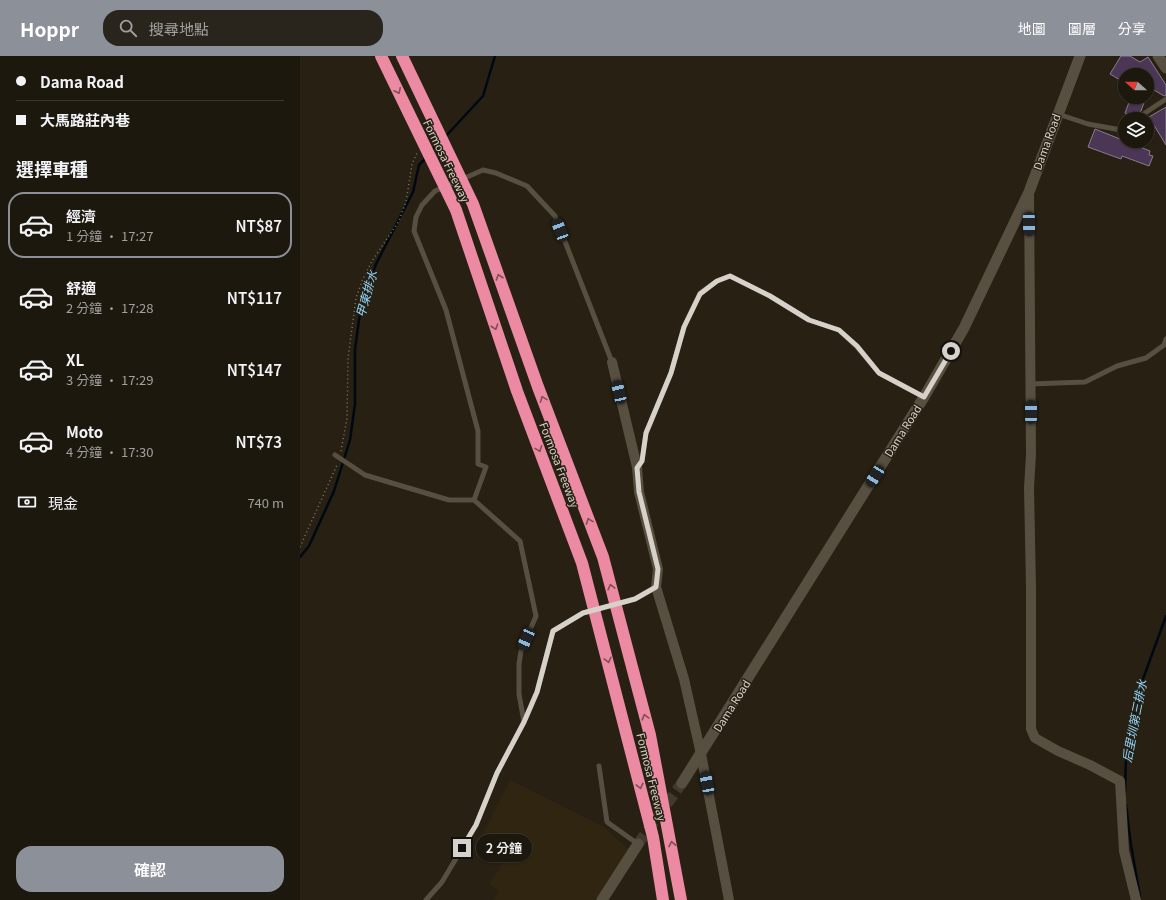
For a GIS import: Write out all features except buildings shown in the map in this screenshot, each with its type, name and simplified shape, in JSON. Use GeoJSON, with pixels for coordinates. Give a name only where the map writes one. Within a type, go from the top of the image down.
{"type":"FeatureCollection","features":[{"type":"Feature","properties":{"kind":"highway","name":"Formosa Freeway"},"geometry":{"type":"LineString","coordinates":[[381,56],[456,210],[517,391],[582,563],[653,838],[664,900]]}},
{"type":"Feature","properties":{"kind":"highway","name":"Formosa Freeway"},"geometry":{"type":"LineString","coordinates":[[402,56],[473,204],[538,387],[603,557],[650,735],[682,900]]}},
{"type":"Feature","properties":{"kind":"highway"},"geometry":{"type":"LineString","coordinates":[[653,838],[656,900]]}},
{"type":"Feature","properties":{"kind":"street","name":"Dama Road"},"geometry":{"type":"LineString","coordinates":[[682,783],[924,397],[964,328],[1029,192],[1080,56]]}},
{"type":"Feature","properties":{"kind":"street"},"geometry":{"type":"LineString","coordinates":[[1158,56],[1166,68]]}},
{"type":"Feature","properties":{"kind":"street"},"geometry":{"type":"LineString","coordinates":[[1029,192],[1031,729],[1035,738],[1058,751],[1090,765],[1120,781],[1124,851],[1136,900]]}},
{"type":"Feature","properties":{"kind":"street"},"geometry":{"type":"LineString","coordinates":[[612,362],[637,468],[639,492],[658,569],[656,587],[684,679],[701,754],[729,900]]}},
{"type":"Feature","properties":{"kind":"street"},"geometry":{"type":"LineString","coordinates":[[602,900],[638,844]]}},
{"type":"Feature","properties":{"kind":"lane"},"geometry":{"type":"LineString","coordinates":[[1146,112],[1166,99]]}},
{"type":"Feature","properties":{"kind":"lane"},"geometry":{"type":"LineString","coordinates":[[1058,114],[1088,124],[1118,129]]}},
{"type":"Feature","properties":{"kind":"lane"},"geometry":{"type":"LineString","coordinates":[[474,500],[486,467],[478,464],[478,431],[446,310],[414,231],[416,217],[422,205],[435,191],[482,170],[496,173],[527,186],[555,216],[612,362]]}},
{"type":"Feature","properties":{"kind":"lane"},"geometry":{"type":"LineString","coordinates":[[637,468],[642,461],[646,433],[671,373],[684,327],[700,294],[717,281],[730,276],[770,296],[809,320],[839,330],[857,346],[879,373],[924,397]]}},
{"type":"Feature","properties":{"kind":"lane"},"geometry":{"type":"LineString","coordinates":[[1030,384],[1085,382],[1117,366],[1146,358],[1165,344]]}},
{"type":"Feature","properties":{"kind":"lane"},"geometry":{"type":"LineString","coordinates":[[338,454],[365,475],[449,500],[474,500],[520,541],[536,616],[521,651],[519,664],[519,694],[524,722]]}},
{"type":"Feature","properties":{"kind":"lane"},"geometry":{"type":"LineString","coordinates":[[426,900],[442,882],[476,825],[497,773],[524,722],[537,692],[553,631],[583,613],[635,599],[656,587]]}},
{"type":"Feature","properties":{"kind":"lane"},"geometry":{"type":"LineString","coordinates":[[599,766],[607,822],[638,844]]}},
{"type":"Feature","properties":{"kind":"path"},"geometry":{"type":"LineString","coordinates":[[338,454],[347,418],[348,366],[356,298],[362,281],[372,261],[399,221],[406,202],[412,164],[419,149]]}},
{"type":"Feature","properties":{"kind":"path"},"geometry":{"type":"LineString","coordinates":[[300,547],[339,460]]}},
{"type":"Feature","properties":{"kind":"shaded area"},"geometry":{"type":"Polygon","coordinates":[[[510,780],[604,827],[630,850],[598,900],[493,900],[499,891],[489,884],[512,849],[483,834],[510,780]]]}},
{"type":"Feature","properties":{"kind":"waterway","name":"甲東排水"},"geometry":{"type":"LineString","coordinates":[[445,137],[483,96],[495,56]]}},
{"type":"Feature","properties":{"kind":"waterway","name":"甲東排水"},"geometry":{"type":"LineString","coordinates":[[431,151],[439,143]]}},
{"type":"Feature","properties":{"kind":"waterway","name":"甲東排水"},"geometry":{"type":"LineString","coordinates":[[300,557],[309,546],[334,491],[350,440],[355,404],[355,349],[360,313],[376,264],[413,192],[419,165],[427,157]]}},
{"type":"Feature","properties":{"kind":"waterway","name":"后里圳第三排水"},"geometry":{"type":"LineString","coordinates":[[1125,792],[1126,756],[1139,690],[1166,616]]}},
{"type":"Feature","properties":{"kind":"waterway","name":"后里圳第三排水"},"geometry":{"type":"LineString","coordinates":[[1126,805],[1140,897]]}},
{"type":"Feature","properties":{"kind":"tunnel"},"geometry":{"type":"LineString","coordinates":[[638,844],[682,783]]}},
{"type":"Feature","properties":{"kind":"route"},"geometry":{"type":"LineString","coordinates":[[462,848],[476,825],[497,773],[524,722],[537,692],[553,631],[583,613],[635,599],[656,587],[658,569],[639,492],[637,468],[642,461],[646,433],[671,373],[684,327],[700,294],[717,281],[730,276],[770,296],[809,320],[839,330],[857,346],[864,357],[879,373],[924,397],[951,351]]}}]}
